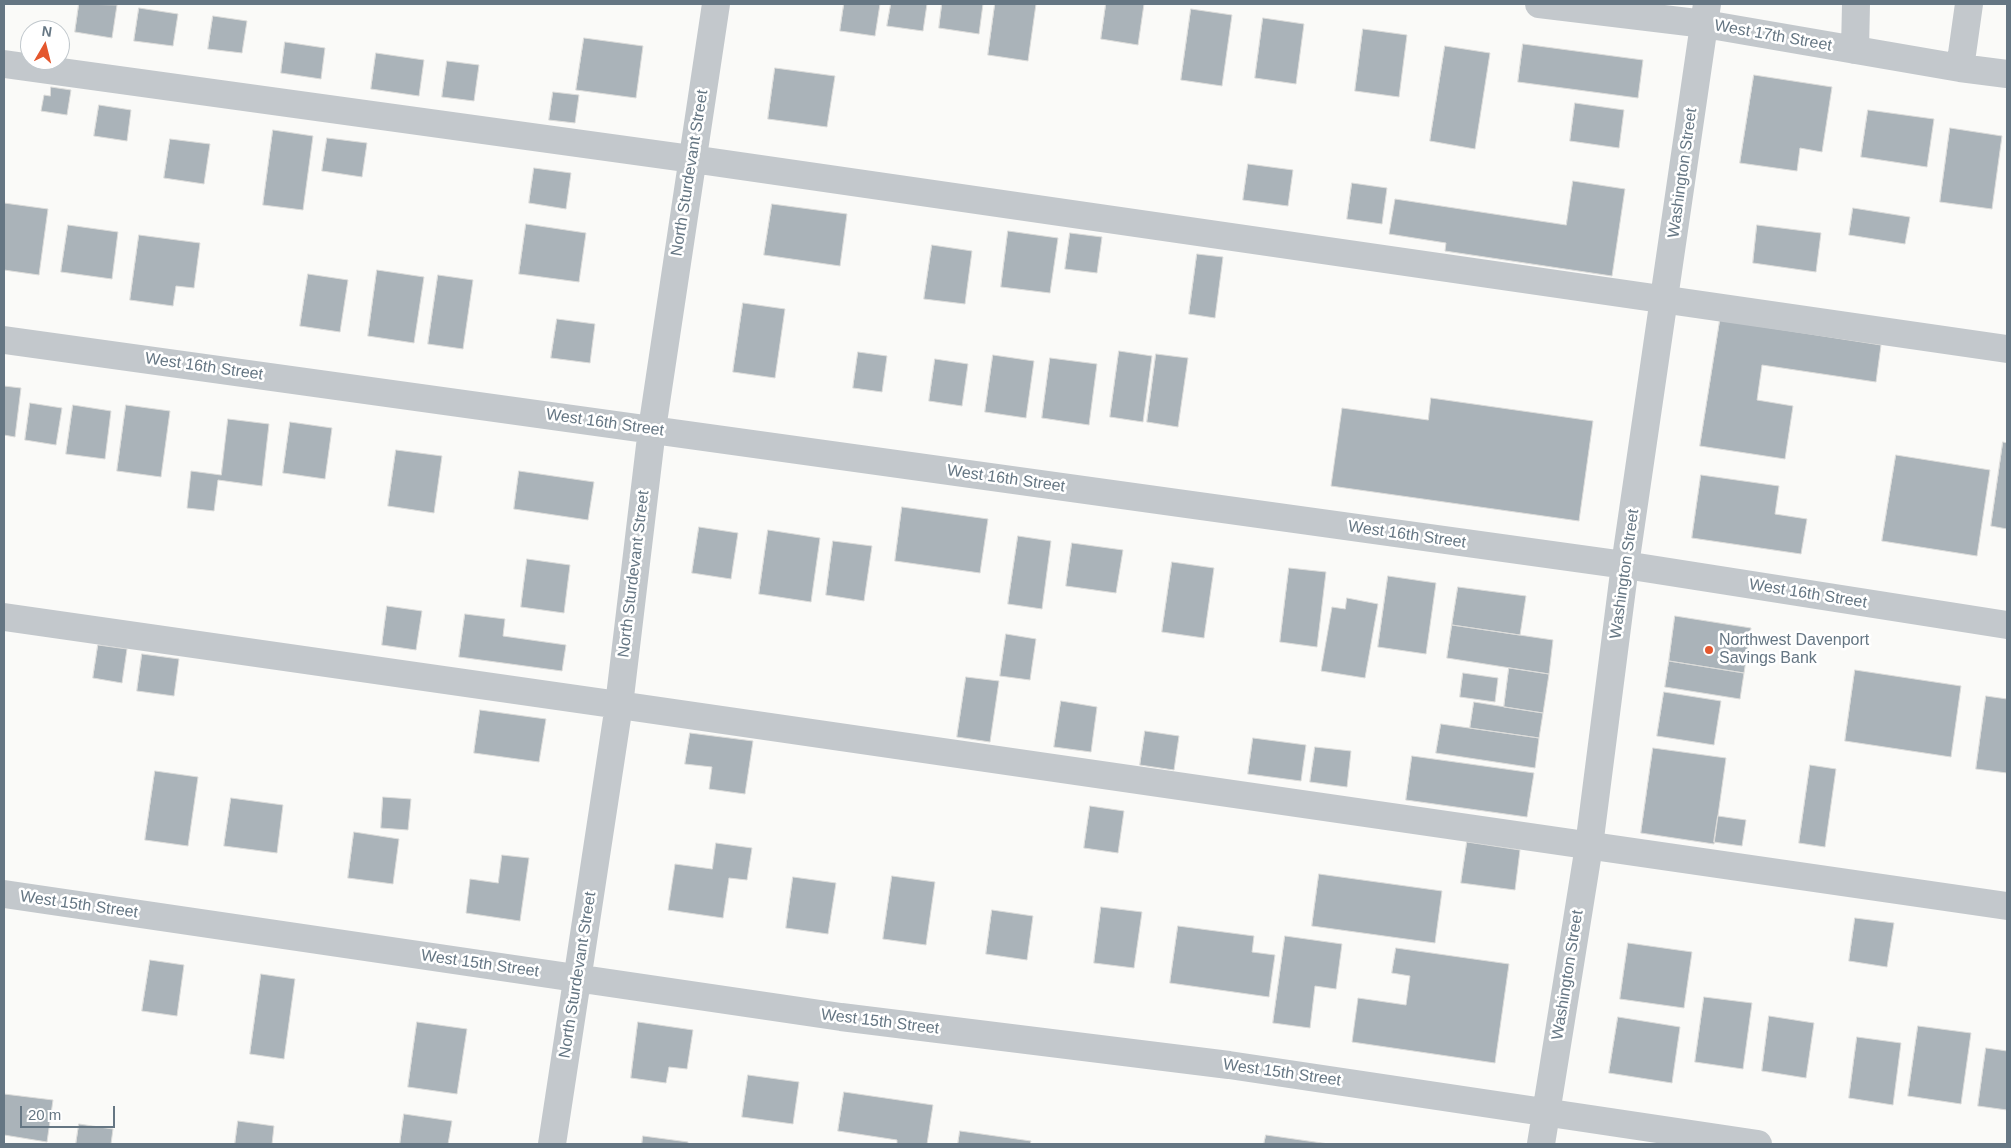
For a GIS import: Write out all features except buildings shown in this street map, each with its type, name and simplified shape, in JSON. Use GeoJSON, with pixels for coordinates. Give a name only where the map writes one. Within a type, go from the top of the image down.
{"type":"FeatureCollection","features":[{"type":"Feature","properties":{"kind":"street","name":"North Sturdevant Street"},"geometry":{"type":"LineString","coordinates":[[552,1144],[619,705],[652,429],[716,4]]}},
{"type":"Feature","properties":{"kind":"street","name":"West 17th Street"},"geometry":{"type":"LineString","coordinates":[[1538,4],[1706,14],[1855,50],[2007,74]]}},
{"type":"Feature","properties":{"kind":"street"},"geometry":{"type":"LineString","coordinates":[[1855,50],[1856,4]]}},
{"type":"Feature","properties":{"kind":"street"},"geometry":{"type":"LineString","coordinates":[[1960,68],[1970,4]]}},
{"type":"Feature","properties":{"kind":"street","name":"Washington Street"},"geometry":{"type":"LineString","coordinates":[[1541,1144],[1589,846],[1625,565],[1706,14]]}},
{"type":"Feature","properties":{"kind":"street"},"geometry":{"type":"LineString","coordinates":[[4,64],[1664,298],[2007,349]]}},
{"type":"Feature","properties":{"kind":"street","name":"West 16th Street"},"geometry":{"type":"LineString","coordinates":[[4,340],[1625,565],[2007,624]]}},
{"type":"Feature","properties":{"kind":"street"},"geometry":{"type":"LineString","coordinates":[[4,618],[2007,906]]}},
{"type":"Feature","properties":{"kind":"street","name":"West 15th Street"},"geometry":{"type":"LineString","coordinates":[[4,894],[841,1017],[1229,1065],[1758,1144]]}},
{"type":"Feature","properties":{"kind":"place","name":"Northwest Davenport Savings Bank"},"geometry":{"type":"Point","coordinates":[1709,650]}}]}
